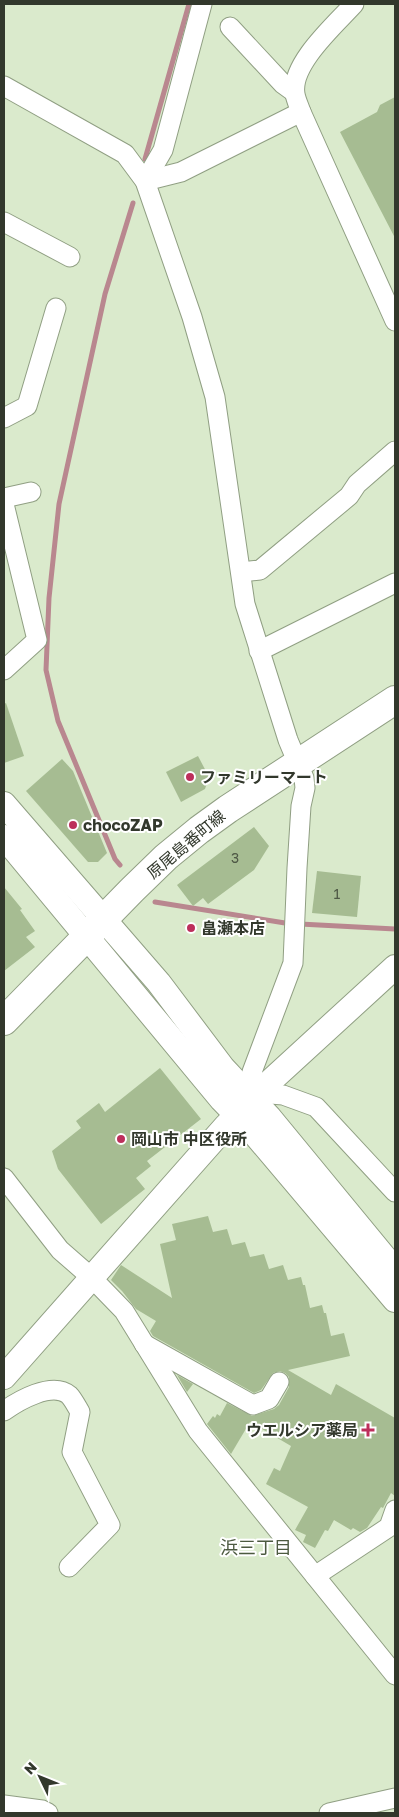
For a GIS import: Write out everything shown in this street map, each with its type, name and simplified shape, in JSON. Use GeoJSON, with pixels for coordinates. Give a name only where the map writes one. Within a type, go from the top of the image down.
{"type":"FeatureCollection","features":[{"type":"Feature","properties":{"kind":"main road","name":"原尾島番町線"},"geometry":{"type":"LineString","coordinates":[[4,1021],[166,857],[228,809],[395,700]]}},
{"type":"Feature","properties":{"kind":"street"},"geometry":{"type":"LineString","coordinates":[[145,181],[163,150],[202,4]]}},
{"type":"Feature","properties":{"kind":"street"},"geometry":{"type":"LineString","coordinates":[[354,4],[314,47],[298,72],[294,92],[301,112],[395,321]]}},
{"type":"Feature","properties":{"kind":"street"},"geometry":{"type":"LineString","coordinates":[[230,28],[283,84],[294,92]]}},
{"type":"Feature","properties":{"kind":"street"},"geometry":{"type":"LineString","coordinates":[[4,86],[125,154],[145,181],[192,317],[215,397],[245,604],[288,740],[304,778],[305,788],[301,806],[292,963],[252,1072],[249,1102],[253,1132],[395,1300]]}},
{"type":"Feature","properties":{"kind":"street"},"geometry":{"type":"LineString","coordinates":[[145,181],[180,172],[301,112]]}},
{"type":"Feature","properties":{"kind":"street"},"geometry":{"type":"LineString","coordinates":[[4,222],[70,257]]}},
{"type":"Feature","properties":{"kind":"street"},"geometry":{"type":"LineString","coordinates":[[4,418],[27,406],[56,308]]}},
{"type":"Feature","properties":{"kind":"street"},"geometry":{"type":"LineString","coordinates":[[241,572],[260,570],[349,496],[357,484],[395,451]]}},
{"type":"Feature","properties":{"kind":"street"},"geometry":{"type":"LineString","coordinates":[[4,498],[31,492]]}},
{"type":"Feature","properties":{"kind":"street"},"geometry":{"type":"LineString","coordinates":[[4,504],[37,640],[4,670]]}},
{"type":"Feature","properties":{"kind":"street"},"geometry":{"type":"LineString","coordinates":[[259,651],[395,583]]}},
{"type":"Feature","properties":{"kind":"street"},"geometry":{"type":"LineString","coordinates":[[4,804],[95,929]]}},
{"type":"Feature","properties":{"kind":"street"},"geometry":{"type":"LineString","coordinates":[[4,837],[95,929],[159,984],[249,1102],[270,1117],[395,1270]]}},
{"type":"Feature","properties":{"kind":"street"},"geometry":{"type":"LineString","coordinates":[[4,1377],[249,1102],[395,967]]}},
{"type":"Feature","properties":{"kind":"street"},"geometry":{"type":"LineString","coordinates":[[249,1102],[283,1095],[316,1107],[395,1192]]}},
{"type":"Feature","properties":{"kind":"street"},"geometry":{"type":"LineString","coordinates":[[4,1178],[60,1250],[92,1278],[124,1311],[198,1431],[395,1675]]}},
{"type":"Feature","properties":{"kind":"street"},"geometry":{"type":"LineString","coordinates":[[143,1344],[253,1405],[269,1399],[279,1382]]}},
{"type":"Feature","properties":{"kind":"street"},"geometry":{"type":"LineString","coordinates":[[4,1411],[22,1399],[49,1391],[60,1391],[69,1396],[80,1412],[72,1452],[110,1525],[69,1567]]}},
{"type":"Feature","properties":{"kind":"street"},"geometry":{"type":"LineString","coordinates":[[315,1576],[356,1551],[393,1524]]}},
{"type":"Feature","properties":{"kind":"street"},"geometry":{"type":"LineString","coordinates":[[329,1813],[395,1798]]}},
{"type":"Feature","properties":{"kind":"street"},"geometry":{"type":"LineString","coordinates":[[4,1805],[42,1810],[48,1813]]}},
{"type":"Feature","properties":{"kind":"building"},"geometry":{"type":"Polygon","coordinates":[[[395,97],[395,238],[340,132],[377,112],[380,105],[395,97]]]}},
{"type":"Feature","properties":{"kind":"building"},"geometry":{"type":"Polygon","coordinates":[[[6,703],[24,756],[4,763],[4,704],[6,703]]]}},
{"type":"Feature","properties":{"kind":"building"},"geometry":{"type":"Polygon","coordinates":[[[198,756],[209,777],[205,789],[181,802],[166,772],[198,756]]]}},
{"type":"Feature","properties":{"kind":"building"},"geometry":{"type":"Polygon","coordinates":[[[62,759],[73,771],[107,853],[98,862],[88,862],[26,791],[62,759]]]}},
{"type":"Feature","properties":{"kind":"building"},"geometry":{"type":"Polygon","coordinates":[[[254,827],[269,846],[254,870],[208,904],[203,898],[193,906],[177,885],[254,827]]]}},
{"type":"Feature","properties":{"kind":"building"},"geometry":{"type":"Polygon","coordinates":[[[317,871],[361,876],[357,917],[312,913],[317,871]]]}},
{"type":"Feature","properties":{"kind":"building"},"geometry":{"type":"Polygon","coordinates":[[[4,887],[22,909],[20,910],[35,931],[26,937],[35,947],[4,971],[4,887]]]}},
{"type":"Feature","properties":{"kind":"building","name":"岡山市 中区役所"},"geometry":{"type":"Polygon","coordinates":[[[160,1068],[201,1119],[147,1161],[151,1166],[136,1178],[145,1189],[101,1224],[58,1169],[52,1151],[81,1128],[76,1121],[99,1103],[105,1112],[160,1068]]]}},
{"type":"Feature","properties":{"kind":"building"},"geometry":{"type":"Polygon","coordinates":[[[208,1216],[213,1232],[227,1229],[232,1245],[245,1242],[250,1257],[264,1254],[269,1269],[283,1265],[288,1280],[301,1277],[303,1285],[305,1285],[310,1308],[322,1305],[324,1313],[326,1313],[331,1336],[344,1333],[350,1356],[288,1370],[331,1395],[336,1384],[395,1418],[395,1496],[391,1493],[383,1508],[381,1507],[367,1528],[360,1532],[353,1528],[351,1530],[334,1520],[328,1531],[325,1530],[315,1548],[303,1542],[306,1535],[295,1530],[308,1507],[266,1484],[274,1468],[280,1471],[291,1446],[250,1422],[231,1454],[207,1424],[213,1416],[215,1418],[217,1414],[220,1416],[227,1403],[252,1416],[274,1409],[279,1405],[289,1387],[289,1377],[280,1371],[273,1373],[261,1390],[254,1393],[153,1336],[150,1331],[156,1321],[136,1309],[111,1280],[121,1265],[172,1298],[160,1244],[176,1240],[172,1224],[208,1216]]]}},
{"type":"Feature","properties":{"kind":"building"},"geometry":{"type":"Polygon","coordinates":[[[177,1375],[193,1384],[187,1392],[177,1375]]]}},
{"type":"Feature","properties":{"kind":"waterway"},"geometry":{"type":"LineString","coordinates":[[145,159],[189,4]]}},
{"type":"Feature","properties":{"kind":"waterway"},"geometry":{"type":"LineString","coordinates":[[120,865],[115,859],[58,721],[46,670],[49,598],[59,504],[105,294],[133,203]]}},
{"type":"Feature","properties":{"kind":"waterway"},"geometry":{"type":"LineString","coordinates":[[155,902],[285,923]]}},
{"type":"Feature","properties":{"kind":"waterway"},"geometry":{"type":"LineString","coordinates":[[300,924],[395,929]]}},
{"type":"Feature","properties":{"kind":"place","name":"ファミリーマート"},"geometry":{"type":"Point","coordinates":[190,777]}},
{"type":"Feature","properties":{"kind":"place","name":"chocoZAP"},"geometry":{"type":"Point","coordinates":[73,825]}},
{"type":"Feature","properties":{"kind":"place","name":"畠瀬本店"},"geometry":{"type":"Point","coordinates":[191,928]}},
{"type":"Feature","properties":{"kind":"place","name":"岡山市 中区役所"},"geometry":{"type":"Point","coordinates":[121,1139]}},
{"type":"Feature","properties":{"kind":"place","name":"ウエルシア薬局"},"geometry":{"type":"Point","coordinates":[368,1430]}},
{"type":"Feature","properties":{"kind":"district","name":"浜三丁目"},"geometry":{"type":"Point","coordinates":[256,1548]}}]}
